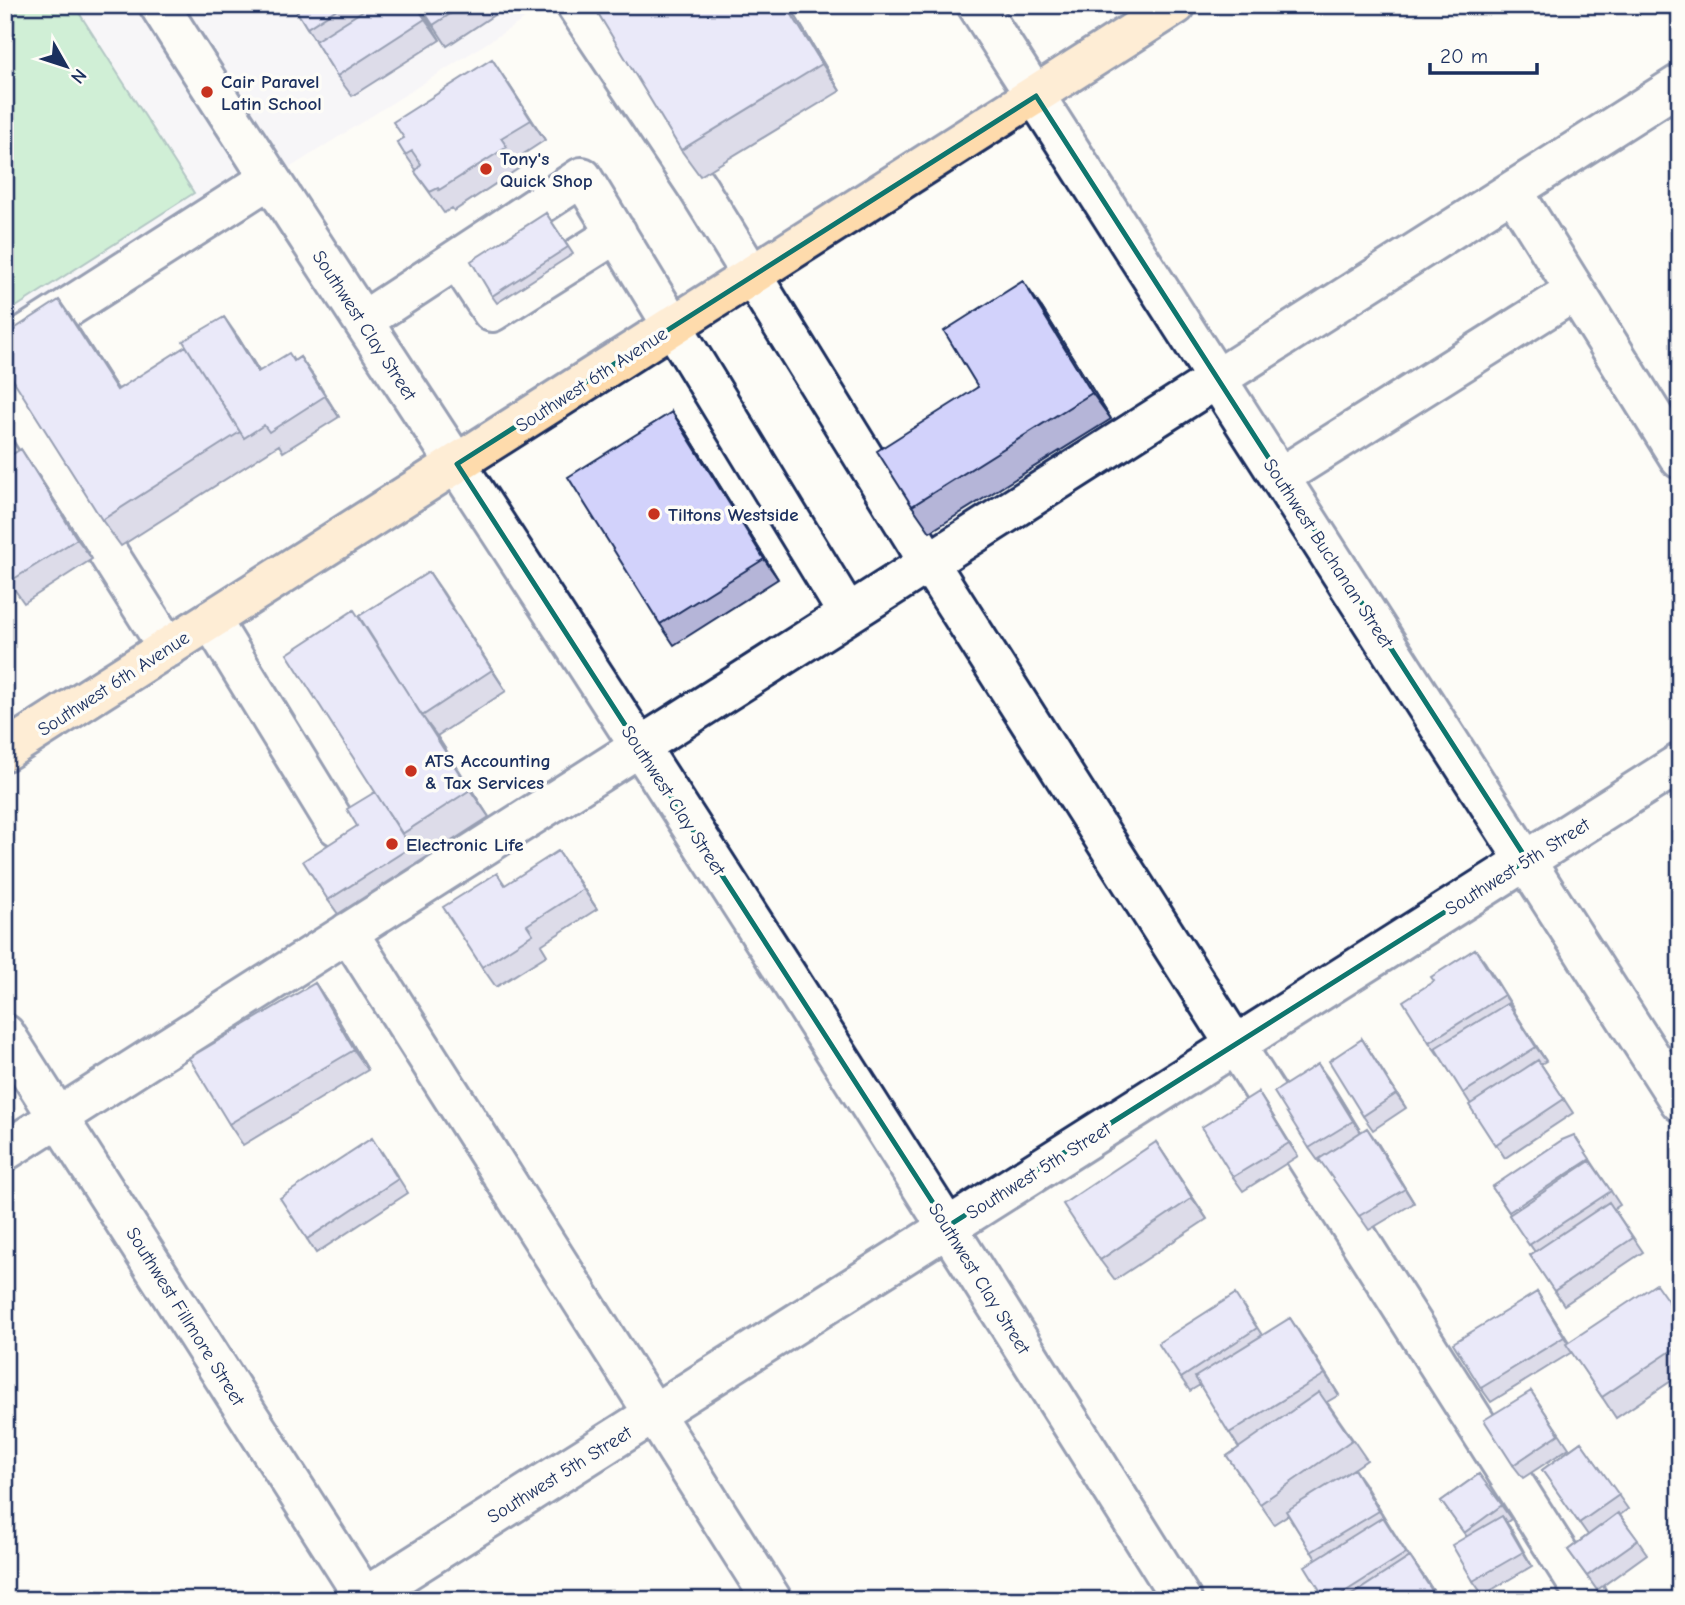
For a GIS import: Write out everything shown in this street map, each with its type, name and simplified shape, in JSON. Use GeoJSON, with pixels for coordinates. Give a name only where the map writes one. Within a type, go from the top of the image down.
{"type":"FeatureCollection","features":[{"type":"Feature","properties":{"kind":"main road","name":"Southwest 6th Avenue"},"geometry":{"type":"LineString","coordinates":[[5,751],[1176,5]]}},
{"type":"Feature","properties":{"kind":"street","name":"Southwest Clay Street"},"geometry":{"type":"LineString","coordinates":[[159,5],[269,179],[640,746],[948,1227],[1182,1600]]}},
{"type":"Feature","properties":{"kind":"street"},"geometry":{"type":"LineString","coordinates":[[576,5],[698,188],[929,563],[1588,1600]]}},
{"type":"Feature","properties":{"kind":"street","name":"Southwest Buchanan Street"},"geometry":{"type":"LineString","coordinates":[[977,5],[1680,1102]]}},
{"type":"Feature","properties":{"kind":"street"},"geometry":{"type":"LineString","coordinates":[[5,1150],[1680,85]]}},
{"type":"Feature","properties":{"kind":"street"},"geometry":{"type":"LineString","coordinates":[[363,321],[582,177],[848,614]]}},
{"type":"Feature","properties":{"kind":"street"},"geometry":{"type":"LineString","coordinates":[[5,348],[269,179]]}},
{"type":"Feature","properties":{"kind":"street"},"geometry":{"type":"LineString","coordinates":[[1513,191],[1680,459]]}},
{"type":"Feature","properties":{"kind":"street"},"geometry":{"type":"LineString","coordinates":[[457,259],[492,312],[617,233]]}},
{"type":"Feature","properties":{"kind":"street"},"geometry":{"type":"LineString","coordinates":[[1280,477],[1575,291]]}},
{"type":"Feature","properties":{"kind":"street"},"geometry":{"type":"LineString","coordinates":[[5,390],[167,648]]}},
{"type":"Feature","properties":{"kind":"street"},"geometry":{"type":"LineString","coordinates":[[211,620],[337,826]]}},
{"type":"Feature","properties":{"kind":"street","name":"Southwest 5th Street"},"geometry":{"type":"LineString","coordinates":[[364,1599],[1680,763]]}},
{"type":"Feature","properties":{"kind":"street"},"geometry":{"type":"LineString","coordinates":[[348,932],[772,1600]]}},
{"type":"Feature","properties":{"kind":"street","name":"Southwest Fillmore Street"},"geometry":{"type":"LineString","coordinates":[[5,1034],[364,1599]]}},
{"type":"Feature","properties":{"kind":"highlighted area"},"geometry":{"type":"Polygon","coordinates":[[[1036,96],[1527,860],[948,1226],[457,464],[1036,96]]]}},
{"type":"Feature","properties":{"kind":"shaded area","name":"Cair Paravel Latin School"},"geometry":{"type":"Polygon","coordinates":[[[5,5],[547,5],[5,348],[5,5]]]}},
{"type":"Feature","properties":{"kind":"green space"},"geometry":{"type":"Polygon","coordinates":[[[5,5],[74,5],[194,193],[5,314],[5,5]]]}},
{"type":"Feature","properties":{"kind":"building"},"geometry":{"type":"Polygon","coordinates":[[[293,5],[343,5],[307,28],[293,5]]]}},
{"type":"Feature","properties":{"kind":"building"},"geometry":{"type":"Polygon","coordinates":[[[372,5],[416,5],[425,19],[337,76],[315,41],[372,5]]]}},
{"type":"Feature","properties":{"kind":"building"},"geometry":{"type":"Polygon","coordinates":[[[420,5],[464,5],[433,25],[420,5]]]}},
{"type":"Feature","properties":{"kind":"building"},"geometry":{"type":"Polygon","coordinates":[[[593,5],[786,5],[822,64],[681,150],[593,5]]]}},
{"type":"Feature","properties":{"kind":"building"},"geometry":{"type":"Polygon","coordinates":[[[492,59],[531,120],[501,138],[507,147],[439,190],[438,188],[430,192],[415,172],[421,164],[412,151],[405,155],[397,142],[404,138],[393,122],[492,59]]]}},
{"type":"Feature","properties":{"kind":"building"},"geometry":{"type":"Polygon","coordinates":[[[546,213],[568,247],[492,296],[471,261],[546,213]]]}},
{"type":"Feature","properties":{"kind":"building"},"geometry":{"type":"Polygon","coordinates":[[[1023,281],[1092,393],[912,506],[877,451],[978,387],[944,331],[1023,281]]]}},
{"type":"Feature","properties":{"kind":"building"},"geometry":{"type":"Polygon","coordinates":[[[59,300],[117,390],[186,346],[240,432],[102,520],[5,367],[5,335],[59,300]]]}},
{"type":"Feature","properties":{"kind":"building"},"geometry":{"type":"Polygon","coordinates":[[[224,317],[258,372],[289,353],[294,361],[300,357],[325,396],[269,432],[264,425],[244,438],[183,341],[224,317]]]}},
{"type":"Feature","properties":{"kind":"building"},"geometry":{"type":"Polygon","coordinates":[[[672,412],[764,559],[660,624],[568,477],[672,412]]]}},
{"type":"Feature","properties":{"kind":"building"},"geometry":{"type":"Polygon","coordinates":[[[21,449],[77,539],[9,582],[5,576],[5,459],[21,449]]]}},
{"type":"Feature","properties":{"kind":"building"},"geometry":{"type":"Polygon","coordinates":[[[429,572],[492,670],[422,716],[359,616],[429,572]]]}},
{"type":"Feature","properties":{"kind":"building","name":"ATS Accounting & Tax Services"},"geometry":{"type":"Polygon","coordinates":[[[354,610],[470,790],[402,834],[287,654],[354,610]]]}},
{"type":"Feature","properties":{"kind":"building"},"geometry":{"type":"Polygon","coordinates":[[[375,792],[411,847],[328,900],[303,861],[357,826],[347,809],[375,792]]]}},
{"type":"Feature","properties":{"kind":"building"},"geometry":{"type":"Polygon","coordinates":[[[558,851],[583,889],[527,925],[533,934],[482,967],[443,907],[497,873],[505,885],[558,851]]]}},
{"type":"Feature","properties":{"kind":"building"},"geometry":{"type":"Polygon","coordinates":[[[1475,949],[1504,995],[1429,1042],[1403,1001],[1434,981],[1431,977],[1475,949]]]}},
{"type":"Feature","properties":{"kind":"building"},"geometry":{"type":"Polygon","coordinates":[[[315,983],[354,1050],[229,1124],[189,1058],[315,983]]]}},
{"type":"Feature","properties":{"kind":"building"},"geometry":{"type":"Polygon","coordinates":[[[1508,1003],[1536,1047],[1463,1093],[1435,1048],[1508,1003]]]}},
{"type":"Feature","properties":{"kind":"building"},"geometry":{"type":"Polygon","coordinates":[[[1362,1039],[1396,1094],[1363,1116],[1329,1061],[1362,1039]]]}},
{"type":"Feature","properties":{"kind":"building"},"geometry":{"type":"Polygon","coordinates":[[[1538,1060],[1564,1099],[1495,1145],[1469,1105],[1538,1060]]]}},
{"type":"Feature","properties":{"kind":"building"},"geometry":{"type":"Polygon","coordinates":[[[1318,1064],[1353,1121],[1309,1148],[1274,1092],[1318,1064]]]}},
{"type":"Feature","properties":{"kind":"building"},"geometry":{"type":"Polygon","coordinates":[[[1258,1092],[1289,1143],[1233,1177],[1202,1127],[1258,1092]]]}},
{"type":"Feature","properties":{"kind":"building"},"geometry":{"type":"Polygon","coordinates":[[[1367,1128],[1405,1189],[1359,1216],[1319,1159],[1367,1128]]]}},
{"type":"Feature","properties":{"kind":"building"},"geometry":{"type":"Polygon","coordinates":[[[1574,1135],[1590,1159],[1509,1212],[1492,1187],[1562,1140],[1574,1135]]]}},
{"type":"Feature","properties":{"kind":"building"},"geometry":{"type":"Polygon","coordinates":[[[372,1138],[398,1179],[307,1239],[280,1198],[372,1138]]]}},
{"type":"Feature","properties":{"kind":"building"},"geometry":{"type":"Polygon","coordinates":[[[1156,1142],[1192,1198],[1100,1260],[1063,1204],[1156,1142]]]}},
{"type":"Feature","properties":{"kind":"building"},"geometry":{"type":"Polygon","coordinates":[[[1590,1161],[1611,1191],[1529,1245],[1509,1215],[1590,1161]]]}},
{"type":"Feature","properties":{"kind":"building"},"geometry":{"type":"Polygon","coordinates":[[[1609,1202],[1633,1238],[1554,1291],[1530,1255],[1609,1202]]]}},
{"type":"Feature","properties":{"kind":"building"},"geometry":{"type":"Polygon","coordinates":[[[1656,1284],[1680,1318],[1680,1345],[1602,1397],[1566,1344],[1656,1284]]]}},
{"type":"Feature","properties":{"kind":"building"},"geometry":{"type":"Polygon","coordinates":[[[1537,1292],[1564,1337],[1481,1388],[1453,1343],[1537,1292]]]}},
{"type":"Feature","properties":{"kind":"building"},"geometry":{"type":"Polygon","coordinates":[[[1235,1294],[1257,1328],[1181,1378],[1158,1343],[1235,1294]]]}},
{"type":"Feature","properties":{"kind":"building"},"geometry":{"type":"Polygon","coordinates":[[[1290,1318],[1325,1374],[1229,1433],[1195,1377],[1290,1318]]]}},
{"type":"Feature","properties":{"kind":"building"},"geometry":{"type":"Polygon","coordinates":[[[1531,1391],[1559,1434],[1513,1465],[1484,1420],[1531,1391]]]}},
{"type":"Feature","properties":{"kind":"building"},"geometry":{"type":"Polygon","coordinates":[[[1319,1392],[1352,1440],[1260,1504],[1227,1456],[1319,1392]]]}},
{"type":"Feature","properties":{"kind":"building"},"geometry":{"type":"Polygon","coordinates":[[[1680,1412],[1680,1425],[1674,1416],[1680,1412]]]}},
{"type":"Feature","properties":{"kind":"building"},"geometry":{"type":"Polygon","coordinates":[[[1581,1442],[1619,1495],[1579,1523],[1542,1470],[1581,1442]]]}},
{"type":"Feature","properties":{"kind":"building"},"geometry":{"type":"Polygon","coordinates":[[[1354,1469],[1379,1511],[1311,1552],[1286,1511],[1354,1469]]]}},
{"type":"Feature","properties":{"kind":"building"},"geometry":{"type":"Polygon","coordinates":[[[1479,1474],[1502,1505],[1464,1533],[1441,1501],[1479,1474]]]}},
{"type":"Feature","properties":{"kind":"building"},"geometry":{"type":"Polygon","coordinates":[[[1618,1513],[1638,1540],[1587,1576],[1568,1550],[1618,1513]]]}},
{"type":"Feature","properties":{"kind":"building"},"geometry":{"type":"Polygon","coordinates":[[[1502,1516],[1523,1552],[1473,1581],[1452,1545],[1502,1516]]]}},
{"type":"Feature","properties":{"kind":"building"},"geometry":{"type":"Polygon","coordinates":[[[1383,1517],[1406,1553],[1332,1600],[1326,1600],[1305,1566],[1383,1517]]]}},
{"type":"Feature","properties":{"kind":"building"},"geometry":{"type":"Polygon","coordinates":[[[1410,1557],[1438,1600],[1344,1600],[1410,1557]]]}},
{"type":"Feature","properties":{"kind":"place","name":"Cair Paravel Latin School"},"geometry":{"type":"Point","coordinates":[207,92]}},
{"type":"Feature","properties":{"kind":"place","name":"Tony's Quick Shop"},"geometry":{"type":"Point","coordinates":[486,169]}},
{"type":"Feature","properties":{"kind":"place","name":"Tiltons Westside"},"geometry":{"type":"Point","coordinates":[654,514]}},
{"type":"Feature","properties":{"kind":"place","name":"ATS Accounting & Tax Services"},"geometry":{"type":"Point","coordinates":[411,771]}},
{"type":"Feature","properties":{"kind":"place","name":"Electronic Life"},"geometry":{"type":"Point","coordinates":[392,844]}}]}
